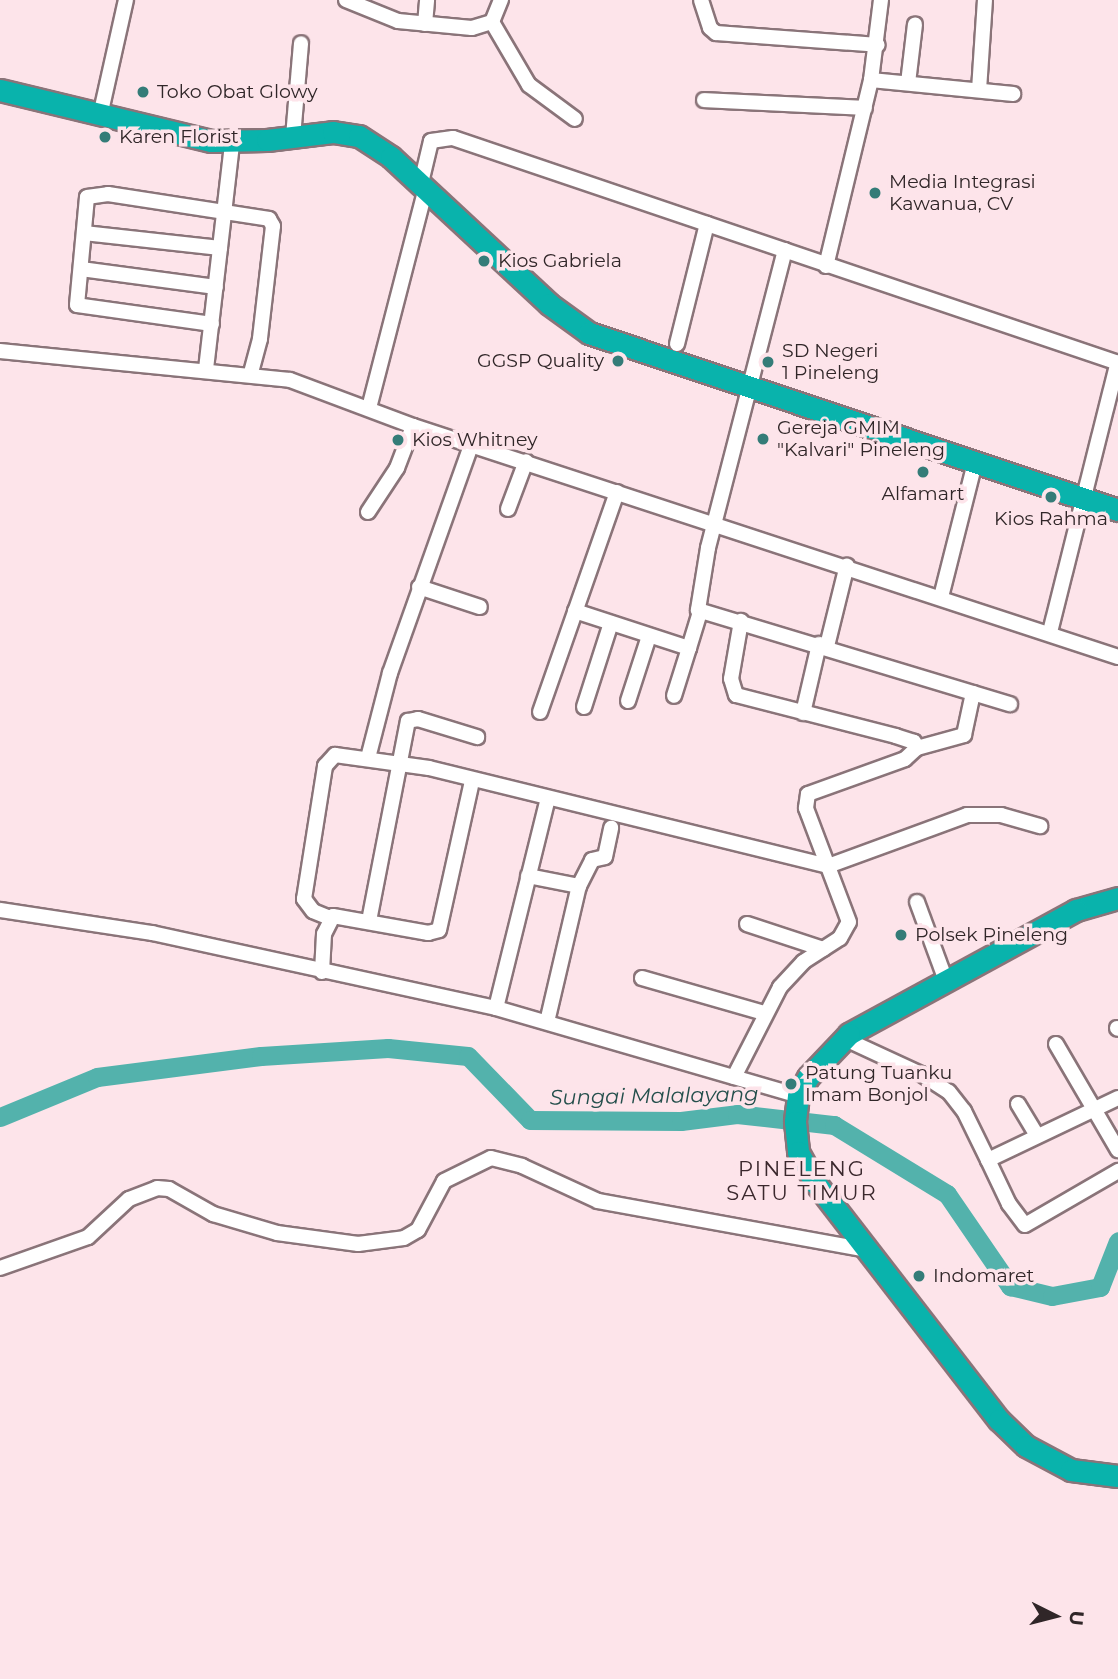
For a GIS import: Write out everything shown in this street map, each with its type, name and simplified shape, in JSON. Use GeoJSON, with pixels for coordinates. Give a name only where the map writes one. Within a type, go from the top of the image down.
{"type":"FeatureCollection","features":[{"type":"Feature","properties":{"kind":"highway"},"geometry":{"type":"LineString","coordinates":[[0,90],[100,116],[232,143],[333,132],[359,135],[424,186],[549,304],[589,333],[1118,510]]}},
{"type":"Feature","properties":{"kind":"highway"},"geometry":{"type":"LineString","coordinates":[[1118,898],[1076,910],[843,1038],[821,1060],[797,1101],[800,1159],[970,1387],[1026,1446],[1071,1471],[1118,1476]]}},
{"type":"Feature","properties":{"kind":"street"},"geometry":{"type":"LineString","coordinates":[[100,116],[126,0]]}},
{"type":"Feature","properties":{"kind":"street"},"geometry":{"type":"LineString","coordinates":[[346,0],[398,21],[472,27],[492,22]]}},
{"type":"Feature","properties":{"kind":"street"},"geometry":{"type":"LineString","coordinates":[[425,24],[427,0]]}},
{"type":"Feature","properties":{"kind":"street"},"geometry":{"type":"LineString","coordinates":[[492,22],[501,0]]}},
{"type":"Feature","properties":{"kind":"street"},"geometry":{"type":"LineString","coordinates":[[701,0],[709,28],[716,33],[878,45]]}},
{"type":"Feature","properties":{"kind":"street"},"geometry":{"type":"LineString","coordinates":[[826,266],[871,80],[878,45],[881,0]]}},
{"type":"Feature","properties":{"kind":"street"},"geometry":{"type":"LineString","coordinates":[[979,90],[985,0]]}},
{"type":"Feature","properties":{"kind":"street"},"geometry":{"type":"LineString","coordinates":[[492,22],[529,85],[575,119]]}},
{"type":"Feature","properties":{"kind":"street"},"geometry":{"type":"LineString","coordinates":[[908,83],[915,24]]}},
{"type":"Feature","properties":{"kind":"street"},"geometry":{"type":"LineString","coordinates":[[293,137],[301,43]]}},
{"type":"Feature","properties":{"kind":"street"},"geometry":{"type":"LineString","coordinates":[[871,80],[1013,94]]}},
{"type":"Feature","properties":{"kind":"street"},"geometry":{"type":"LineString","coordinates":[[704,100],[865,108]]}},
{"type":"Feature","properties":{"kind":"street"},"geometry":{"type":"LineString","coordinates":[[369,408],[424,186],[431,141],[447,137],[1118,362],[1050,632]]}},
{"type":"Feature","properties":{"kind":"street"},"geometry":{"type":"LineString","coordinates":[[206,369],[232,143]]}},
{"type":"Feature","properties":{"kind":"street"},"geometry":{"type":"LineString","coordinates":[[212,324],[81,308],[77,305],[87,197],[91,195],[264,215],[273,226],[260,339],[251,373]]}},
{"type":"Feature","properties":{"kind":"street"},"geometry":{"type":"LineString","coordinates":[[677,344],[707,224]]}},
{"type":"Feature","properties":{"kind":"street"},"geometry":{"type":"LineString","coordinates":[[84,233],[220,248]]}},
{"type":"Feature","properties":{"kind":"street"},"geometry":{"type":"LineString","coordinates":[[674,696],[700,612],[697,600],[715,522],[785,250]]}},
{"type":"Feature","properties":{"kind":"street"},"geometry":{"type":"LineString","coordinates":[[81,269],[216,287]]}},
{"type":"Feature","properties":{"kind":"street"},"geometry":{"type":"LineString","coordinates":[[0,351],[251,373],[300,383],[413,426],[847,565],[1118,657]]}},
{"type":"Feature","properties":{"kind":"street"},"geometry":{"type":"LineString","coordinates":[[368,512],[397,468],[413,426]]}},
{"type":"Feature","properties":{"kind":"street"},"geometry":{"type":"LineString","coordinates":[[368,758],[390,673],[472,443]]}},
{"type":"Feature","properties":{"kind":"street"},"geometry":{"type":"LineString","coordinates":[[508,509],[526,460]]}},
{"type":"Feature","properties":{"kind":"street"},"geometry":{"type":"LineString","coordinates":[[941,597],[975,463]]}},
{"type":"Feature","properties":{"kind":"street"},"geometry":{"type":"LineString","coordinates":[[540,712],[617,492]]}},
{"type":"Feature","properties":{"kind":"street"},"geometry":{"type":"LineString","coordinates":[[803,713],[847,565]]}},
{"type":"Feature","properties":{"kind":"street"},"geometry":{"type":"LineString","coordinates":[[419,587],[480,607]]}},
{"type":"Feature","properties":{"kind":"street"},"geometry":{"type":"LineString","coordinates":[[575,611],[690,648]]}},
{"type":"Feature","properties":{"kind":"street"},"geometry":{"type":"LineString","coordinates":[[700,612],[823,645],[1010,704]]}},
{"type":"Feature","properties":{"kind":"street"},"geometry":{"type":"LineString","coordinates":[[741,621],[731,679],[736,695],[909,740],[917,748]]}},
{"type":"Feature","properties":{"kind":"street"},"geometry":{"type":"LineString","coordinates":[[584,707],[611,623]]}},
{"type":"Feature","properties":{"kind":"street"},"geometry":{"type":"LineString","coordinates":[[628,701],[649,636]]}},
{"type":"Feature","properties":{"kind":"street"},"geometry":{"type":"LineString","coordinates":[[734,1077],[764,1013],[792,973],[840,938],[849,922],[806,808],[808,794],[905,759],[917,748],[964,735],[974,693]]}},
{"type":"Feature","properties":{"kind":"street"},"geometry":{"type":"LineString","coordinates":[[369,921],[400,762],[412,719],[477,737]]}},
{"type":"Feature","properties":{"kind":"street"},"geometry":{"type":"LineString","coordinates":[[471,781],[439,930],[428,933],[369,921],[330,918],[309,909],[304,899],[325,766],[335,755],[400,762],[828,866],[967,815],[1001,815],[1040,826]]}},
{"type":"Feature","properties":{"kind":"street"},"geometry":{"type":"LineString","coordinates":[[496,1008],[548,798]]}},
{"type":"Feature","properties":{"kind":"street"},"geometry":{"type":"LineString","coordinates":[[547,1022],[579,886],[592,860],[605,857],[611,828]]}},
{"type":"Feature","properties":{"kind":"street"},"geometry":{"type":"LineString","coordinates":[[528,876],[579,886]]}},
{"type":"Feature","properties":{"kind":"street"},"geometry":{"type":"LineString","coordinates":[[917,902],[946,981]]}},
{"type":"Feature","properties":{"kind":"street"},"geometry":{"type":"LineString","coordinates":[[0,910],[152,933],[496,1008],[734,1077],[797,1101]]}},
{"type":"Feature","properties":{"kind":"street"},"geometry":{"type":"LineString","coordinates":[[322,972],[322,941],[330,918]]}},
{"type":"Feature","properties":{"kind":"street"},"geometry":{"type":"LineString","coordinates":[[747,924],[823,949]]}},
{"type":"Feature","properties":{"kind":"street"},"geometry":{"type":"LineString","coordinates":[[642,978],[764,1013]]}},
{"type":"Feature","properties":{"kind":"street"},"geometry":{"type":"LineString","coordinates":[[843,1038],[921,1074],[960,1102],[1009,1204],[1025,1225],[1118,1171]]}},
{"type":"Feature","properties":{"kind":"street"},"geometry":{"type":"LineString","coordinates":[[1056,1044],[1118,1150]]}},
{"type":"Feature","properties":{"kind":"street"},"geometry":{"type":"LineString","coordinates":[[988,1160],[1118,1098]]}},
{"type":"Feature","properties":{"kind":"street"},"geometry":{"type":"LineString","coordinates":[[1018,1104],[1037,1136]]}},
{"type":"Feature","properties":{"kind":"street"},"geometry":{"type":"LineString","coordinates":[[0,1268],[88,1237],[129,1199],[157,1188],[169,1189],[213,1214],[277,1233],[358,1244],[404,1238],[418,1230],[444,1181],[491,1158],[522,1166],[598,1201],[867,1250]]}},
{"type":"Feature","properties":{"kind":"waterway","name":"Sungai Malalayang"},"geometry":{"type":"LineString","coordinates":[[0,1117],[97,1077],[261,1056],[388,1048],[468,1056],[530,1120],[681,1121],[737,1114],[834,1125],[947,1194],[1010,1286],[1052,1296],[1100,1287],[1118,1241]]}},
{"type":"Feature","properties":{"kind":"place","name":"Toko Obat Glowy"},"geometry":{"type":"Point","coordinates":[143,92]}},
{"type":"Feature","properties":{"kind":"place","name":"Karen Florist"},"geometry":{"type":"Point","coordinates":[105,137]}},
{"type":"Feature","properties":{"kind":"place","name":"Media Integrasi Kawanua, CV"},"geometry":{"type":"Point","coordinates":[875,193]}},
{"type":"Feature","properties":{"kind":"place","name":"Kios Gabriela"},"geometry":{"type":"Point","coordinates":[484,261]}},
{"type":"Feature","properties":{"kind":"place","name":"GGSP Quality"},"geometry":{"type":"Point","coordinates":[618,361]}},
{"type":"Feature","properties":{"kind":"place","name":"SD Negeri 1 Pineleng"},"geometry":{"type":"Point","coordinates":[768,362]}},
{"type":"Feature","properties":{"kind":"place","name":"Gereja GMIM \"Kalvari\" Pineleng"},"geometry":{"type":"Point","coordinates":[763,439]}},
{"type":"Feature","properties":{"kind":"place","name":"Kios Whitney"},"geometry":{"type":"Point","coordinates":[398,440]}},
{"type":"Feature","properties":{"kind":"place","name":"Alfamart"},"geometry":{"type":"Point","coordinates":[923,472]}},
{"type":"Feature","properties":{"kind":"place","name":"Kios Rahma"},"geometry":{"type":"Point","coordinates":[1051,497]}},
{"type":"Feature","properties":{"kind":"place","name":"Polsek Pineleng"},"geometry":{"type":"Point","coordinates":[901,935]}},
{"type":"Feature","properties":{"kind":"place","name":"Patung Tuanku Imam Bonjol"},"geometry":{"type":"Point","coordinates":[791,1084]}},
{"type":"Feature","properties":{"kind":"place","name":"Indomaret"},"geometry":{"type":"Point","coordinates":[919,1276]}},
{"type":"Feature","properties":{"kind":"district","name":"PINELENG SATU TIMUR"},"geometry":{"type":"Point","coordinates":[802,1181]}}]}
